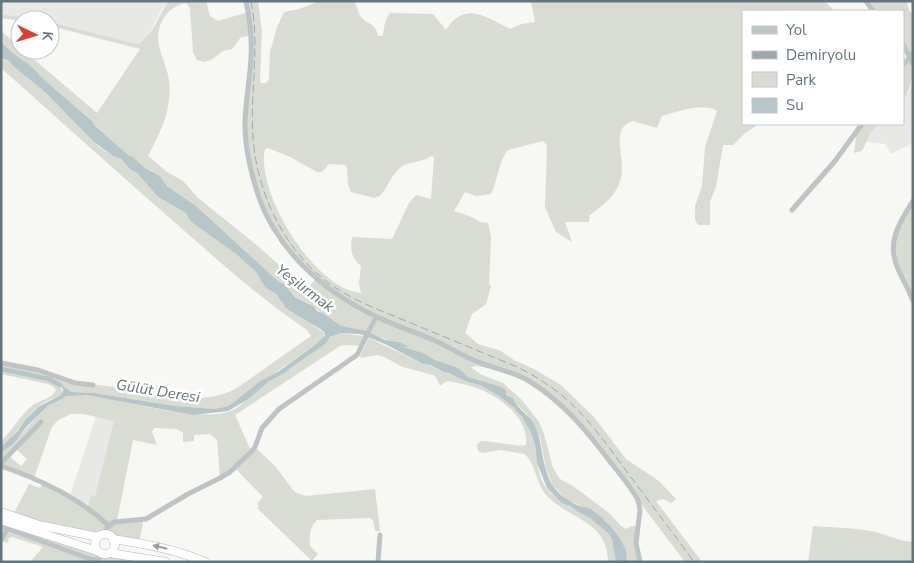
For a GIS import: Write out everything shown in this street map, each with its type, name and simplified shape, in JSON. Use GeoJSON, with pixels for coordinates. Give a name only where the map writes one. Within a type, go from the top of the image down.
{"type":"FeatureCollection","features":[{"type":"Feature","properties":{"kind":"highway"},"geometry":{"type":"LineString","coordinates":[[1,512],[39,525],[169,549],[205,562]]}},
{"type":"Feature","properties":{"kind":"highway"},"geometry":{"type":"LineString","coordinates":[[1,520],[103,553],[166,562]]}},
{"type":"Feature","properties":{"kind":"highway"},"geometry":{"type":"LineString","coordinates":[[101,535],[94,544],[103,553]]}},
{"type":"Feature","properties":{"kind":"highway"},"geometry":{"type":"LineString","coordinates":[[103,553],[114,547],[113,539]]}},
{"type":"Feature","properties":{"kind":"street"},"geometry":{"type":"LineString","coordinates":[[246,1],[250,19],[251,44],[246,135],[250,168],[262,206],[282,241],[310,273],[336,294],[375,319],[436,341],[478,362],[505,370],[527,380],[551,397],[570,414],[583,427],[638,500],[640,510],[636,544],[640,562]]}},
{"type":"Feature","properties":{"kind":"street"},"geometry":{"type":"LineString","coordinates":[[911,55],[913,64]]}},
{"type":"Feature","properties":{"kind":"street"},"geometry":{"type":"LineString","coordinates":[[792,210],[835,161],[861,125]]}},
{"type":"Feature","properties":{"kind":"street"},"geometry":{"type":"LineString","coordinates":[[913,201],[895,232],[892,248],[898,270],[913,301]]}},
{"type":"Feature","properties":{"kind":"street"},"geometry":{"type":"LineString","coordinates":[[101,535],[109,526],[117,521],[146,519],[230,472],[255,447],[262,428],[273,415],[357,355],[375,319]]}},
{"type":"Feature","properties":{"kind":"street"},"geometry":{"type":"LineString","coordinates":[[1,363],[38,370],[75,383],[93,385]]}},
{"type":"Feature","properties":{"kind":"street"},"geometry":{"type":"LineString","coordinates":[[41,422],[1,464],[52,486],[80,502],[109,526]]}},
{"type":"Feature","properties":{"kind":"street"},"geometry":{"type":"LineString","coordinates":[[1,526],[93,560],[99,559],[103,553]]}},
{"type":"Feature","properties":{"kind":"street"},"geometry":{"type":"LineString","coordinates":[[1,540],[7,528]]}},
{"type":"Feature","properties":{"kind":"street"},"geometry":{"type":"LineString","coordinates":[[378,562],[380,534]]}},
{"type":"Feature","properties":{"kind":"shaded area"},"geometry":{"type":"Polygon","coordinates":[[[1,1],[169,1],[161,11],[146,39],[138,44],[60,24],[60,10],[10,10],[10,15],[1,14],[1,1]]]}},
{"type":"Feature","properties":{"kind":"shaded area"},"geometry":{"type":"Polygon","coordinates":[[[913,85],[913,143],[891,154],[885,144],[866,142],[877,125],[904,125],[904,100],[913,85]]]}},
{"type":"Feature","properties":{"kind":"shaded area"},"geometry":{"type":"Polygon","coordinates":[[[96,416],[115,421],[95,496],[92,495],[88,508],[70,496],[96,416]]]}},
{"type":"Feature","properties":{"kind":"green space"},"geometry":{"type":"Polygon","coordinates":[[[169,1],[206,1],[210,16],[218,21],[248,12],[246,1],[258,1],[262,31],[260,80],[261,83],[266,83],[269,79],[270,52],[277,27],[284,12],[299,9],[320,1],[354,2],[361,17],[373,26],[378,36],[383,35],[385,23],[390,13],[433,14],[446,30],[453,21],[461,16],[468,13],[476,14],[510,29],[521,24],[535,22],[531,1],[824,1],[834,10],[742,10],[742,125],[757,125],[745,133],[733,145],[723,145],[716,187],[710,202],[710,225],[698,225],[695,220],[695,206],[702,186],[705,147],[717,111],[705,107],[662,116],[657,128],[633,121],[626,124],[620,135],[622,169],[619,184],[610,198],[590,215],[589,222],[565,222],[572,242],[556,232],[545,207],[547,145],[543,141],[508,150],[502,160],[491,194],[476,196],[465,192],[454,211],[480,222],[488,223],[491,237],[489,285],[491,286],[486,304],[472,314],[465,333],[478,344],[501,351],[561,385],[594,417],[626,459],[659,481],[676,499],[671,503],[663,499],[656,501],[702,562],[685,562],[570,414],[527,380],[494,369],[471,367],[480,374],[503,383],[522,400],[539,422],[553,468],[560,479],[573,486],[609,513],[621,526],[626,529],[631,526],[638,527],[637,537],[640,562],[628,562],[622,542],[604,520],[593,511],[567,500],[553,486],[546,469],[540,437],[526,413],[499,386],[468,377],[461,371],[423,353],[399,347],[399,342],[371,333],[378,318],[373,316],[367,331],[346,328],[335,323],[279,282],[196,206],[167,186],[160,176],[145,168],[128,155],[23,60],[35,60],[97,113],[140,49],[60,29],[60,24],[138,44],[147,36],[169,1]],[[186,3],[179,5],[168,13],[159,31],[159,46],[170,87],[164,121],[148,156],[167,172],[183,181],[198,198],[259,247],[307,290],[316,278],[282,241],[258,194],[246,135],[251,36],[241,37],[232,49],[223,51],[211,60],[204,62],[197,60],[193,52],[190,8],[186,3]],[[268,148],[265,149],[264,167],[269,189],[279,213],[292,236],[325,275],[343,288],[361,293],[359,283],[361,266],[355,260],[352,253],[352,237],[392,239],[409,203],[416,195],[431,199],[434,157],[431,156],[401,167],[380,196],[374,198],[351,192],[345,165],[329,164],[322,172],[317,172],[290,157],[268,148]]]}},
{"type":"Feature","properties":{"kind":"green space"},"geometry":{"type":"Polygon","coordinates":[[[866,1],[906,1],[912,13],[913,53],[909,57],[911,80],[904,100],[904,64],[909,56],[904,46],[904,10],[872,10],[866,1]]]}},
{"type":"Feature","properties":{"kind":"green space"},"geometry":{"type":"Polygon","coordinates":[[[1,14],[10,15],[10,19],[1,18],[1,14]]]}},
{"type":"Feature","properties":{"kind":"green space"},"geometry":{"type":"Polygon","coordinates":[[[1,31],[10,39],[10,50],[3,43],[1,31]]]}},
{"type":"Feature","properties":{"kind":"green space"},"geometry":{"type":"Polygon","coordinates":[[[1,58],[8,60],[46,93],[99,147],[121,159],[130,169],[137,173],[158,197],[186,213],[190,221],[236,254],[256,272],[265,287],[276,294],[287,309],[310,322],[324,333],[324,338],[228,406],[215,409],[175,406],[94,393],[72,392],[58,384],[63,392],[61,395],[36,408],[1,447],[1,441],[24,413],[33,405],[52,395],[56,390],[48,384],[1,374],[1,363],[39,370],[63,379],[165,397],[209,397],[237,388],[311,336],[307,330],[226,268],[1,68],[1,58]]]}},
{"type":"Feature","properties":{"kind":"green space"},"geometry":{"type":"Polygon","coordinates":[[[861,125],[877,125],[871,132],[862,151],[854,153],[857,130],[861,125]]]}},
{"type":"Feature","properties":{"kind":"green space"},"geometry":{"type":"Polygon","coordinates":[[[913,201],[913,301],[894,261],[895,232],[913,201]]]}},
{"type":"Feature","properties":{"kind":"green space"},"geometry":{"type":"Polygon","coordinates":[[[336,334],[364,336],[360,346],[340,346],[235,415],[251,451],[255,447],[276,467],[297,493],[306,496],[375,489],[380,531],[375,531],[373,520],[369,518],[317,520],[311,528],[310,535],[310,546],[318,554],[312,561],[257,508],[259,506],[257,504],[263,497],[235,468],[220,478],[217,440],[210,434],[194,435],[194,441],[183,442],[183,433],[177,429],[154,428],[152,432],[157,445],[133,440],[117,521],[142,521],[139,543],[113,539],[107,534],[98,537],[12,517],[29,484],[40,488],[43,482],[88,508],[91,495],[95,496],[114,421],[83,414],[71,414],[58,420],[52,427],[34,478],[1,466],[1,453],[40,414],[57,401],[71,395],[84,395],[168,411],[205,415],[221,414],[238,407],[272,378],[297,364],[336,334]],[[16,449],[9,456],[21,466],[27,459],[16,449]]]}},
{"type":"Feature","properties":{"kind":"green space"},"geometry":{"type":"Polygon","coordinates":[[[369,338],[441,372],[450,373],[467,382],[487,388],[503,398],[529,426],[544,485],[564,503],[593,520],[608,532],[613,542],[616,562],[608,562],[602,537],[594,529],[546,495],[532,463],[525,454],[500,450],[482,453],[478,451],[477,445],[481,441],[526,445],[526,435],[523,426],[504,403],[496,397],[464,384],[448,381],[440,386],[433,375],[403,367],[378,355],[361,358],[360,356],[369,338]]]}},
{"type":"Feature","properties":{"kind":"green space"},"geometry":{"type":"Polygon","coordinates":[[[20,526],[101,554],[110,553],[145,562],[30,562],[43,547],[12,537],[9,538],[7,543],[1,540],[7,529],[20,526]]]}},
{"type":"Feature","properties":{"kind":"green space"},"geometry":{"type":"Polygon","coordinates":[[[813,526],[867,530],[913,542],[913,562],[808,562],[813,526]]]}},
{"type":"Feature","properties":{"kind":"water"},"geometry":{"type":"Polygon","coordinates":[[[1,41],[10,51],[10,60],[22,60],[34,68],[41,77],[128,155],[145,168],[160,176],[167,186],[196,206],[279,282],[284,284],[295,297],[313,306],[317,311],[341,326],[367,331],[385,340],[399,342],[409,347],[403,347],[423,353],[435,360],[458,368],[468,377],[499,386],[506,390],[506,395],[513,398],[534,424],[549,479],[553,486],[567,500],[597,513],[607,523],[617,534],[624,546],[628,562],[616,562],[612,539],[608,533],[590,518],[562,503],[547,488],[537,463],[531,432],[522,417],[512,406],[498,395],[480,385],[467,382],[430,365],[423,364],[385,344],[360,334],[340,333],[330,337],[326,343],[315,351],[268,382],[247,400],[228,411],[193,415],[86,395],[67,396],[48,406],[27,426],[14,443],[1,453],[1,447],[17,432],[38,407],[61,395],[63,389],[56,382],[72,392],[94,393],[175,406],[215,409],[228,406],[325,336],[324,332],[319,328],[287,309],[276,294],[265,287],[256,272],[236,254],[190,221],[186,213],[158,197],[137,173],[130,169],[121,159],[113,156],[94,142],[46,93],[8,60],[1,58],[1,41]]]}},
{"type":"Feature","properties":{"kind":"waterway"},"geometry":{"type":"LineString","coordinates":[[1,369],[49,379],[60,385]]}},
{"type":"Feature","properties":{"kind":"railway"},"geometry":{"type":"LineString","coordinates":[[251,1],[255,38],[252,111],[254,148],[258,169],[272,211],[294,248],[324,280],[351,297],[515,366],[535,376],[552,388],[567,400],[593,427],[694,562]]}},
{"type":"Feature","properties":{"kind":"water label","name":"Yeşilırmak"},"geometry":{"type":"Point","coordinates":[305,288]}},
{"type":"Feature","properties":{"kind":"water label","name":"Gülüt Deresi"},"geometry":{"type":"Point","coordinates":[158,391]}}]}
